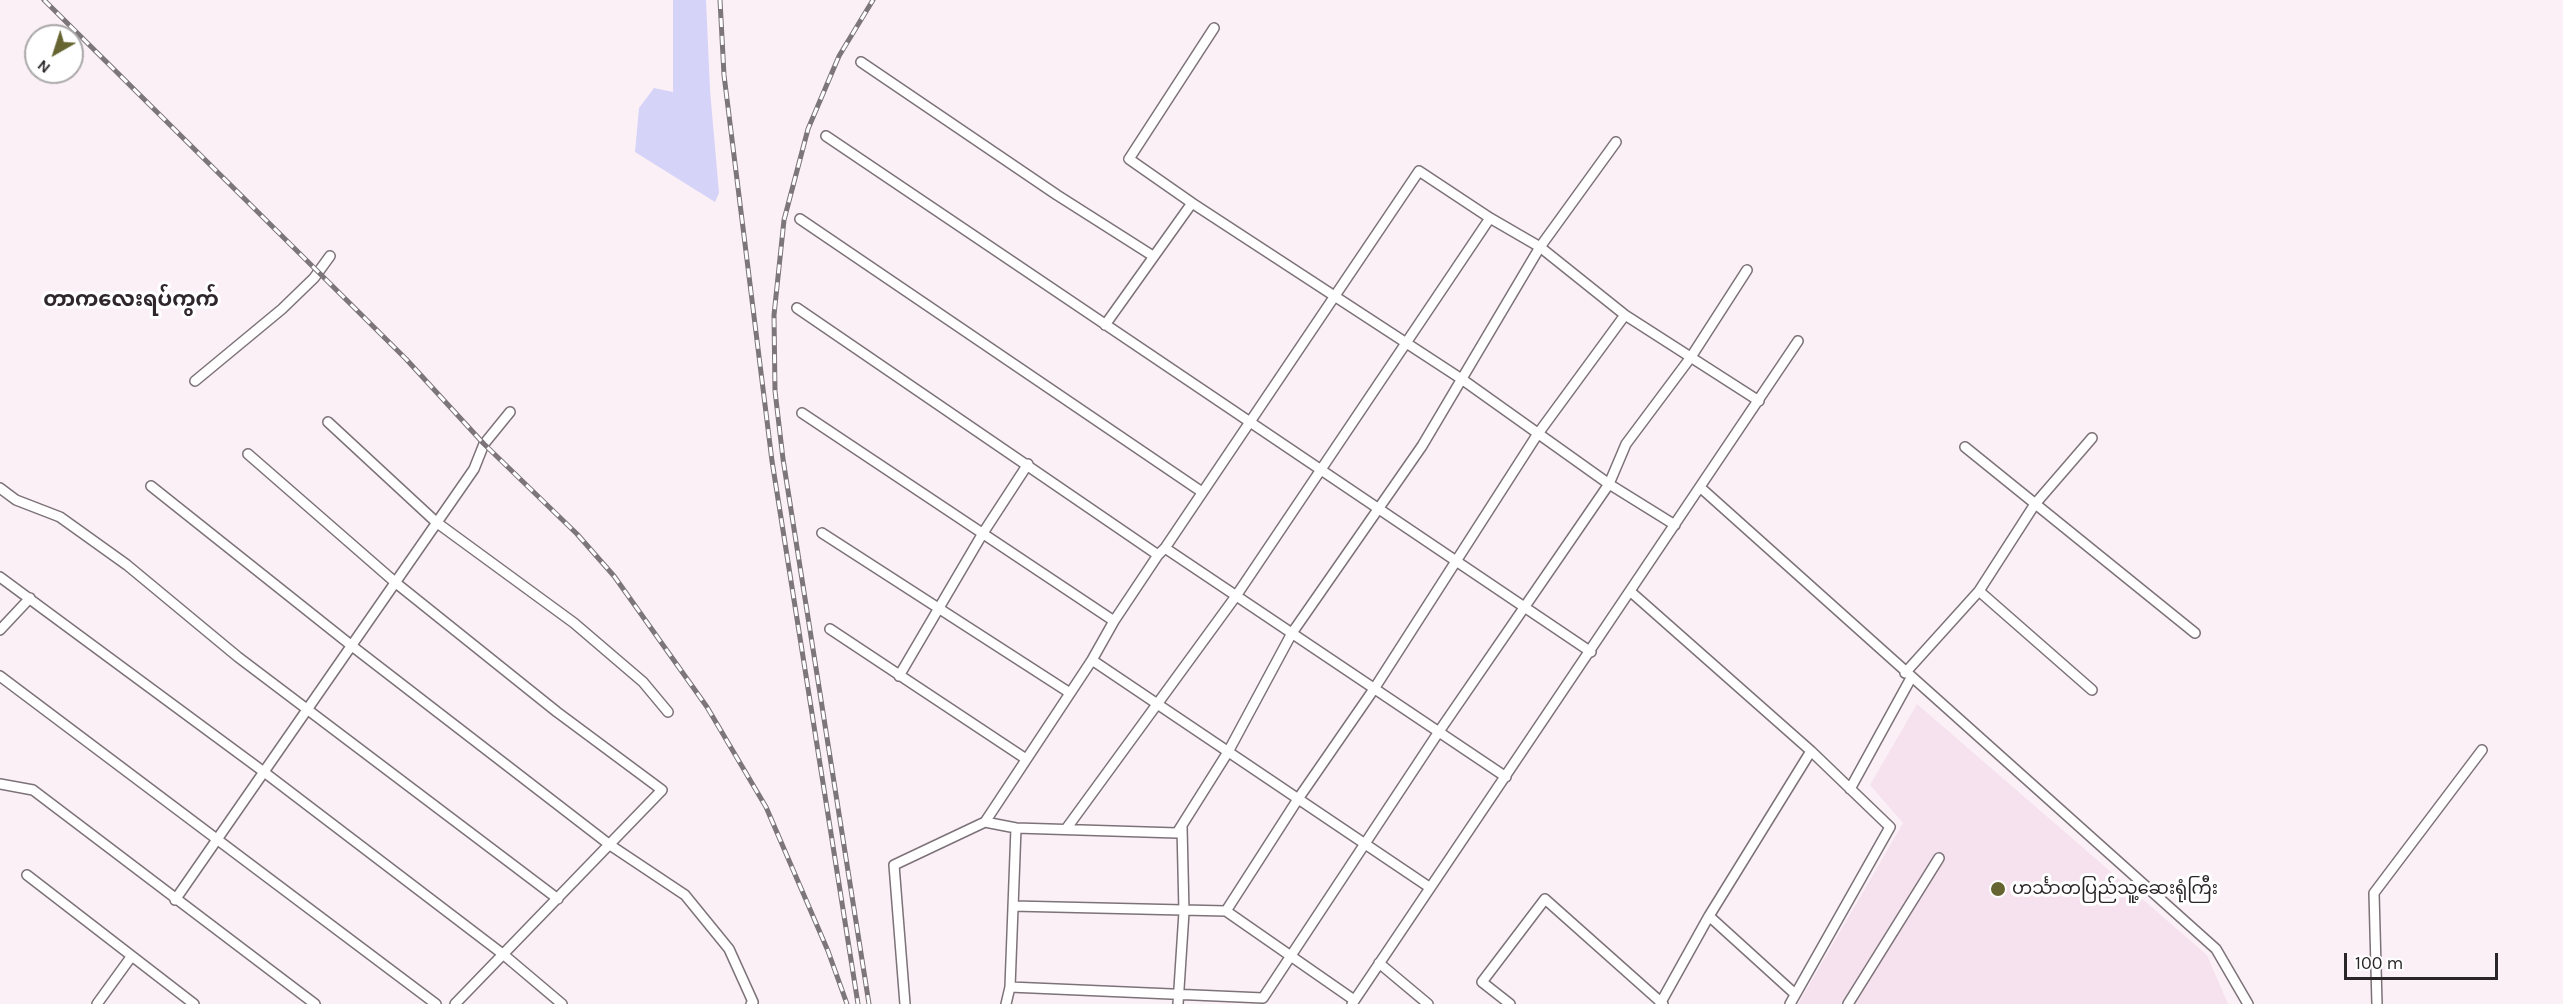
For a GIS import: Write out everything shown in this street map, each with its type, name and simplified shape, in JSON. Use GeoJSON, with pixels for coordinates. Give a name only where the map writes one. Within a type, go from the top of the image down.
{"type":"FeatureCollection","features":[{"type":"Feature","properties":{"kind":"street"},"geometry":{"type":"LineString","coordinates":[[1214,28],[1130,159],[1192,203],[1463,380],[1537,435],[1609,484],[1675,525]]}},
{"type":"Feature","properties":{"kind":"street"},"geometry":{"type":"LineString","coordinates":[[861,62],[1057,195],[1153,256]]}},
{"type":"Feature","properties":{"kind":"street"},"geometry":{"type":"LineString","coordinates":[[826,136],[1591,652]]}},
{"type":"Feature","properties":{"kind":"street"},"geometry":{"type":"LineString","coordinates":[[985,822],[1016,828],[1177,833],[1228,752],[1292,633],[1422,446],[1540,247],[1616,142]]}},
{"type":"Feature","properties":{"kind":"street"},"geometry":{"type":"LineString","coordinates":[[905,1004],[894,865],[985,822],[1092,660],[1114,621],[1419,171],[1490,218],[1540,247],[1625,315],[1759,400]]}},
{"type":"Feature","properties":{"kind":"street"},"geometry":{"type":"LineString","coordinates":[[1105,325],[1192,203]]}},
{"type":"Feature","properties":{"kind":"street"},"geometry":{"type":"LineString","coordinates":[[1066,829],[1236,596],[1490,218]]}},
{"type":"Feature","properties":{"kind":"street"},"geometry":{"type":"LineString","coordinates":[[800,219],[1202,492]]}},
{"type":"Feature","properties":{"kind":"street"},"geometry":{"type":"LineString","coordinates":[[195,381],[282,309],[314,278],[330,256]]}},
{"type":"Feature","properties":{"kind":"street"},"geometry":{"type":"LineString","coordinates":[[1010,987],[1179,1000],[1263,998],[1293,956],[1364,843],[1438,733],[1609,484],[1626,444],[1691,357],[1747,270]]}},
{"type":"Feature","properties":{"kind":"street"},"geometry":{"type":"LineString","coordinates":[[797,308],[1028,464],[1236,596],[1506,777]]}},
{"type":"Feature","properties":{"kind":"street"},"geometry":{"type":"LineString","coordinates":[[1226,911],[1457,562],[1537,435],[1625,315]]}},
{"type":"Feature","properties":{"kind":"street"},"geometry":{"type":"LineString","coordinates":[[1012,906],[1184,912],[1226,911],[1293,956],[1353,1002],[1429,887],[1591,652],[1798,341]]}},
{"type":"Feature","properties":{"kind":"street"},"geometry":{"type":"LineString","coordinates":[[175,900],[474,469],[484,444],[510,412]]}},
{"type":"Feature","properties":{"kind":"street"},"geometry":{"type":"LineString","coordinates":[[802,413],[1114,621]]}},
{"type":"Feature","properties":{"kind":"street"},"geometry":{"type":"LineString","coordinates":[[328,422],[436,522],[574,623],[643,682],[668,712]]}},
{"type":"Feature","properties":{"kind":"street"},"geometry":{"type":"LineString","coordinates":[[1850,789],[1908,675],[1979,591],[2035,504],[2092,438]]}},
{"type":"Feature","properties":{"kind":"street"},"geometry":{"type":"LineString","coordinates":[[1965,447],[2195,633]]}},
{"type":"Feature","properties":{"kind":"street"},"geometry":{"type":"LineString","coordinates":[[248,454],[396,583],[557,712],[662,790],[455,1004]]}},
{"type":"Feature","properties":{"kind":"street"},"geometry":{"type":"LineString","coordinates":[[899,676],[983,534],[1028,464]]}},
{"type":"Feature","properties":{"kind":"street"},"geometry":{"type":"LineString","coordinates":[[151,486],[352,646],[610,845],[685,895],[729,949],[753,1002],[751,1004]]}},
{"type":"Feature","properties":{"kind":"street"},"geometry":{"type":"LineString","coordinates":[[0,488],[16,500],[60,517],[127,566],[238,657],[558,899]]}},
{"type":"Feature","properties":{"kind":"street"},"geometry":{"type":"LineString","coordinates":[[1701,488],[2216,950],[2248,1004]]}},
{"type":"Feature","properties":{"kind":"street"},"geometry":{"type":"LineString","coordinates":[[822,533],[1070,693]]}},
{"type":"Feature","properties":{"kind":"street"},"geometry":{"type":"LineString","coordinates":[[0,577],[264,772],[504,955],[562,1004]]}},
{"type":"Feature","properties":{"kind":"street"},"geometry":{"type":"LineString","coordinates":[[1631,591],[1811,752],[1890,828],[1790,1004]]}},
{"type":"Feature","properties":{"kind":"street"},"geometry":{"type":"LineString","coordinates":[[1979,591],[2092,690]]}},
{"type":"Feature","properties":{"kind":"street"},"geometry":{"type":"LineString","coordinates":[[0,630],[30,598]]}},
{"type":"Feature","properties":{"kind":"street"},"geometry":{"type":"LineString","coordinates":[[830,630],[1026,759]]}},
{"type":"Feature","properties":{"kind":"street"},"geometry":{"type":"LineString","coordinates":[[1092,660],[1429,887]]}},
{"type":"Feature","properties":{"kind":"street"},"geometry":{"type":"LineString","coordinates":[[0,676],[436,1004]]}},
{"type":"Feature","properties":{"kind":"street"},"geometry":{"type":"LineString","coordinates":[[2377,1004],[2374,893],[2482,750]]}},
{"type":"Feature","properties":{"kind":"street"},"geometry":{"type":"LineString","coordinates":[[1510,1004],[1482,982],[1545,899],[1661,1003],[1709,916],[1811,752]]}},
{"type":"Feature","properties":{"kind":"street"},"geometry":{"type":"LineString","coordinates":[[0,784],[33,790],[315,1004]]}},
{"type":"Feature","properties":{"kind":"street"},"geometry":{"type":"LineString","coordinates":[[1179,1000],[1184,912],[1182,825]]}},
{"type":"Feature","properties":{"kind":"street"},"geometry":{"type":"LineString","coordinates":[[1006,1004],[1010,987],[1016,828]]}},
{"type":"Feature","properties":{"kind":"street"},"geometry":{"type":"LineString","coordinates":[[1848,1004],[1939,858]]}},
{"type":"Feature","properties":{"kind":"street"},"geometry":{"type":"LineString","coordinates":[[27,875],[194,1004]]}},
{"type":"Feature","properties":{"kind":"street"},"geometry":{"type":"LineString","coordinates":[[1709,916],[1795,994]]}},
{"type":"Feature","properties":{"kind":"street"},"geometry":{"type":"LineString","coordinates":[[97,1004],[131,957]]}},
{"type":"Feature","properties":{"kind":"street"},"geometry":{"type":"LineString","coordinates":[[1379,963],[1428,1004]]}},
{"type":"Feature","properties":{"kind":"shaded area","name":"ဟင်္သာတပြည်သူ့ဆေးရုံကြီး"},"geometry":{"type":"Polygon","coordinates":[[[1917,704],[2207,955],[2228,1004],[1798,1004],[1903,823],[1870,785],[1917,704]]]}},
{"type":"Feature","properties":{"kind":"water"},"geometry":{"type":"Polygon","coordinates":[[[673,0],[706,0],[710,90],[719,193],[715,202],[635,152],[639,108],[654,88],[673,92],[673,0]]]}},
{"type":"Feature","properties":{"kind":"railway"},"geometry":{"type":"LineString","coordinates":[[44,0],[406,359],[484,444],[577,534],[614,576],[707,707],[766,807],[828,951],[847,1004]]}},
{"type":"Feature","properties":{"kind":"railway"},"geometry":{"type":"LineString","coordinates":[[720,0],[724,75],[772,461],[858,1004]]}},
{"type":"Feature","properties":{"kind":"railway"},"geometry":{"type":"LineString","coordinates":[[869,1004],[783,459],[775,391],[774,315],[784,220],[808,129],[839,56],[873,0]]}},
{"type":"Feature","properties":{"kind":"place","name":"ဟင်္သာတပြည်သူ့ဆေးရုံကြီး"},"geometry":{"type":"Point","coordinates":[1998,889]}},
{"type":"Feature","properties":{"kind":"district","name":"တာကလေးရပ်ကွက်"},"geometry":{"type":"Point","coordinates":[131,300]}}]}
